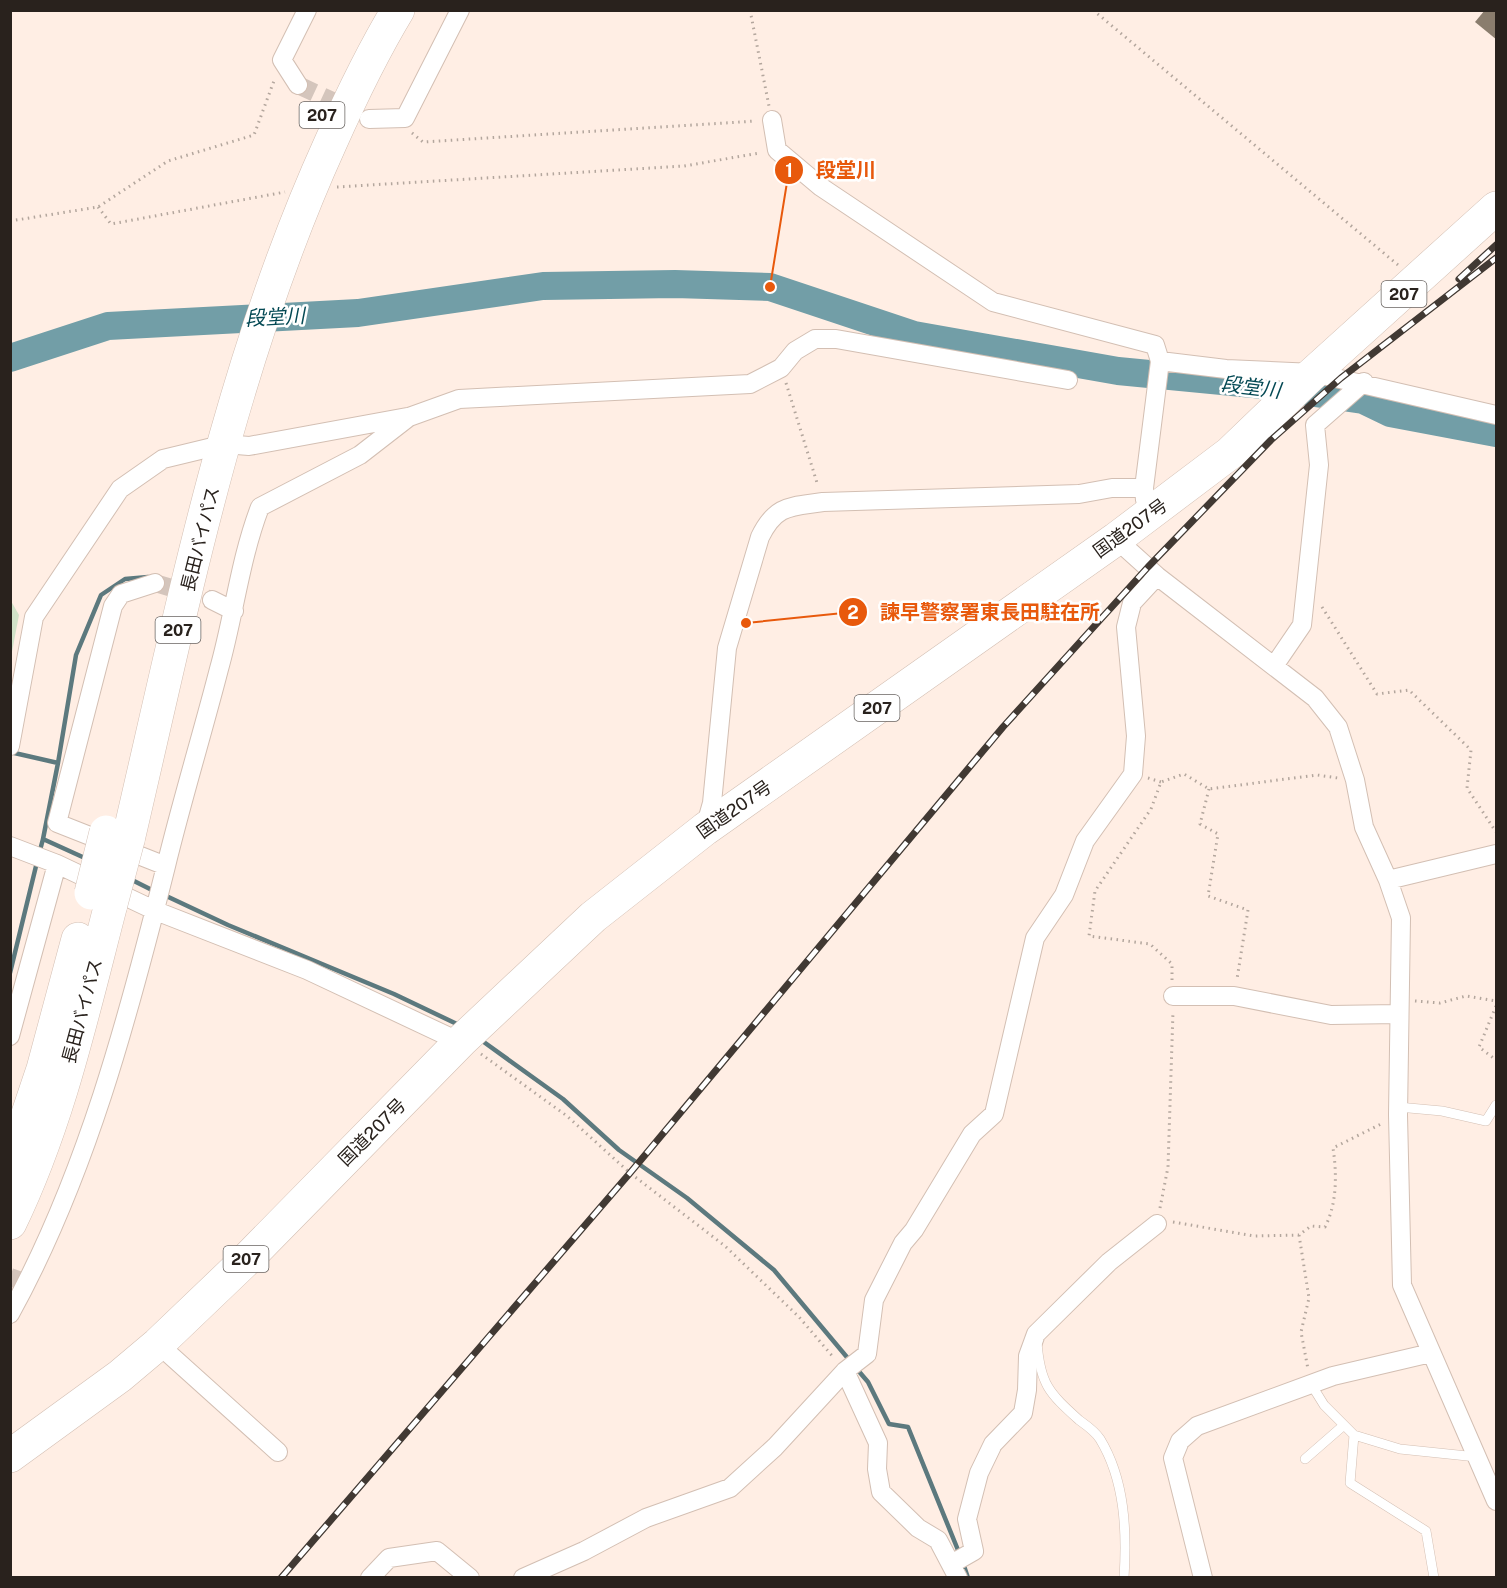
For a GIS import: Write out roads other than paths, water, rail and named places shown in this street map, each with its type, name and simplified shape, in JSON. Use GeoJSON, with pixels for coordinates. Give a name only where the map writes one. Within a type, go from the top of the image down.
{"type":"FeatureCollection","features":[{"type":"Feature","properties":{"kind":"highway","name":"長田バイパス"},"geometry":{"type":"LineString","coordinates":[[292,206],[332,94],[373,10]]}},
{"type":"Feature","properties":{"kind":"highway","name":"長田バイパス"},"geometry":{"type":"LineString","coordinates":[[10,1223],[35,1172],[74,1044],[101,899],[218,433],[244,312],[292,206],[398,10]]}},
{"type":"Feature","properties":{"kind":"highway","name":"国道207号"},"geometry":{"type":"LineString","coordinates":[[10,1456],[120,1376],[158,1344],[249,1257],[467,1036],[593,917],[705,829],[1116,539],[1146,502],[1230,453],[1312,375],[1418,282],[1497,208]]}},
{"type":"Feature","properties":{"kind":"highway","name":"長田バイパス"},"geometry":{"type":"LineString","coordinates":[[10,1167],[101,899]]}},
{"type":"Feature","properties":{"kind":"street"},"geometry":{"type":"LineString","coordinates":[[298,85],[282,60],[307,10]]}},
{"type":"Feature","properties":{"kind":"street"},"geometry":{"type":"LineString","coordinates":[[369,118],[405,118],[460,10]]}},
{"type":"Feature","properties":{"kind":"street"},"geometry":{"type":"LineString","coordinates":[[705,829],[712,803],[727,648],[760,537],[768,521],[782,508],[823,502],[1079,494],[1112,488],[1146,502],[1158,386],[1160,361],[1155,345],[993,302],[821,187],[777,150],[772,120]]}},
{"type":"Feature","properties":{"kind":"street"},"geometry":{"type":"LineString","coordinates":[[10,746],[34,616],[120,489],[163,459],[218,433],[249,446],[409,417],[459,399],[750,384],[781,368],[795,351],[815,339],[836,339],[1068,381]]}},
{"type":"Feature","properties":{"kind":"street"},"geometry":{"type":"LineString","coordinates":[[1160,361],[1226,369],[1312,375],[1364,383],[1497,415]]}},
{"type":"Feature","properties":{"kind":"street"},"geometry":{"type":"LineString","coordinates":[[1274,666],[1302,625],[1319,465],[1315,425],[1364,383]]}},
{"type":"Feature","properties":{"kind":"street"},"geometry":{"type":"LineString","coordinates":[[10,1314],[27,1283],[93,1124],[156,907],[234,610],[251,530],[260,507],[360,455],[409,417]]}},
{"type":"Feature","properties":{"kind":"street"},"geometry":{"type":"LineString","coordinates":[[1116,539],[1157,576],[1315,698],[1338,727],[1355,780],[1364,826],[1388,880],[1401,918],[1398,1111],[1402,1285],[1497,1501]]}},
{"type":"Feature","properties":{"kind":"street"},"geometry":{"type":"LineString","coordinates":[[523,1578],[584,1551],[646,1518],[730,1488],[775,1447],[845,1370],[867,1354],[874,1300],[903,1243],[914,1230],[972,1134],[994,1114],[1035,939],[1064,895],[1085,841],[1133,774],[1136,736],[1126,627],[1132,603],[1157,576]]}},
{"type":"Feature","properties":{"kind":"street"},"geometry":{"type":"LineString","coordinates":[[155,583],[121,594],[113,606],[57,823],[164,874]]}},
{"type":"Feature","properties":{"kind":"street"},"geometry":{"type":"LineString","coordinates":[[212,600],[234,610]]}},
{"type":"Feature","properties":{"kind":"street"},"geometry":{"type":"LineString","coordinates":[[10,846],[467,1036]]}},
{"type":"Feature","properties":{"kind":"street"},"geometry":{"type":"LineString","coordinates":[[1388,880],[1497,854]]}},
{"type":"Feature","properties":{"kind":"street"},"geometry":{"type":"LineString","coordinates":[[10,1036],[53,862]]}},
{"type":"Feature","properties":{"kind":"street"},"geometry":{"type":"LineString","coordinates":[[1173,996],[1234,996],[1331,1015],[1398,1007]]}},
{"type":"Feature","properties":{"kind":"street"},"geometry":{"type":"LineString","coordinates":[[845,1370],[878,1443],[877,1469],[881,1492],[918,1528],[938,1540],[956,1567],[974,1551],[967,1519],[979,1473],[993,1444],[1023,1413],[1027,1390],[1028,1356],[1036,1334],[1109,1262],[1157,1224]]}},
{"type":"Feature","properties":{"kind":"street"},"geometry":{"type":"LineString","coordinates":[[158,1344],[278,1452]]}},
{"type":"Feature","properties":{"kind":"street"},"geometry":{"type":"LineString","coordinates":[[1203,1578],[1173,1458],[1180,1441],[1197,1426],[1333,1376],[1431,1353]]}},
{"type":"Feature","properties":{"kind":"street"},"geometry":{"type":"LineString","coordinates":[[370,1578],[389,1558],[437,1551],[470,1578]]}},
{"type":"Feature","properties":{"kind":"lane"},"geometry":{"type":"LineString","coordinates":[[1398,1111],[1442,1110],[1486,1120],[1497,1105]]}},
{"type":"Feature","properties":{"kind":"lane"},"geometry":{"type":"LineString","coordinates":[[1036,1334],[1039,1364],[1052,1396],[1099,1437],[1121,1489],[1126,1546],[1124,1578]]}},
{"type":"Feature","properties":{"kind":"lane"},"geometry":{"type":"LineString","coordinates":[[1311,1384],[1324,1405],[1354,1435],[1400,1449],[1477,1457]]}},
{"type":"Feature","properties":{"kind":"lane"},"geometry":{"type":"LineString","coordinates":[[1305,1460],[1344,1425]]}},
{"type":"Feature","properties":{"kind":"lane"},"geometry":{"type":"LineString","coordinates":[[1354,1435],[1350,1483],[1426,1532],[1434,1578]]}},
{"type":"Feature","properties":{"kind":"waterway","name":"段堂川"},"geometry":{"type":"LineString","coordinates":[[10,358],[108,326],[358,313],[543,286],[675,284],[770,287],[914,335],[1118,371],[1253,384],[1363,400],[1390,413],[1496,433]]}},
{"type":"Feature","properties":{"kind":"waterway"},"geometry":{"type":"LineString","coordinates":[[58,763],[76,655],[101,595],[125,579],[148,577]]}},
{"type":"Feature","properties":{"kind":"waterway"},"geometry":{"type":"LineString","coordinates":[[10,752],[58,763],[43,839]]}},
{"type":"Feature","properties":{"kind":"waterway"},"geometry":{"type":"LineString","coordinates":[[39,854],[43,839],[87,859]]}},
{"type":"Feature","properties":{"kind":"waterway"},"geometry":{"type":"LineString","coordinates":[[10,973],[37,862]]}},
{"type":"Feature","properties":{"kind":"waterway"},"geometry":{"type":"LineString","coordinates":[[130,879],[154,891]]}},
{"type":"Feature","properties":{"kind":"waterway"},"geometry":{"type":"LineString","coordinates":[[162,894],[228,925],[394,994],[459,1025]]}},
{"type":"Feature","properties":{"kind":"waterway"},"geometry":{"type":"LineString","coordinates":[[481,1040],[563,1099],[619,1150],[687,1198],[774,1270],[851,1362]]}},
{"type":"Feature","properties":{"kind":"waterway"},"geometry":{"type":"LineString","coordinates":[[856,1368],[868,1382],[889,1424],[908,1427],[960,1555]]}},
{"type":"Feature","properties":{"kind":"waterway"},"geometry":{"type":"LineString","coordinates":[[963,1563],[968,1578]]}},
{"type":"Feature","properties":{"kind":"tunnel"},"geometry":{"type":"LineString","coordinates":[[298,85],[354,111]]}},
{"type":"Feature","properties":{"kind":"tunnel"},"geometry":{"type":"LineString","coordinates":[[155,583],[212,600]]}},
{"type":"Feature","properties":{"kind":"tunnel"},"geometry":{"type":"LineString","coordinates":[[10,1277],[27,1283]]}},
{"type":"Feature","properties":{"kind":"railway"},"geometry":{"type":"LineString","coordinates":[[1459,279],[1496,245]]}},
{"type":"Feature","properties":{"kind":"railway"},"geometry":{"type":"LineString","coordinates":[[281,1578],[630,1173],[1003,727],[1148,567],[1271,440],[1341,378],[1496,258]]}},
{"type":"Feature","properties":{"kind":"place","name":"段堂川"},"geometry":{"type":"Point","coordinates":[770,287]}},
{"type":"Feature","properties":{"kind":"place","name":"諫早警察署東長田駐在所"},"geometry":{"type":"Point","coordinates":[746,623]}}]}
